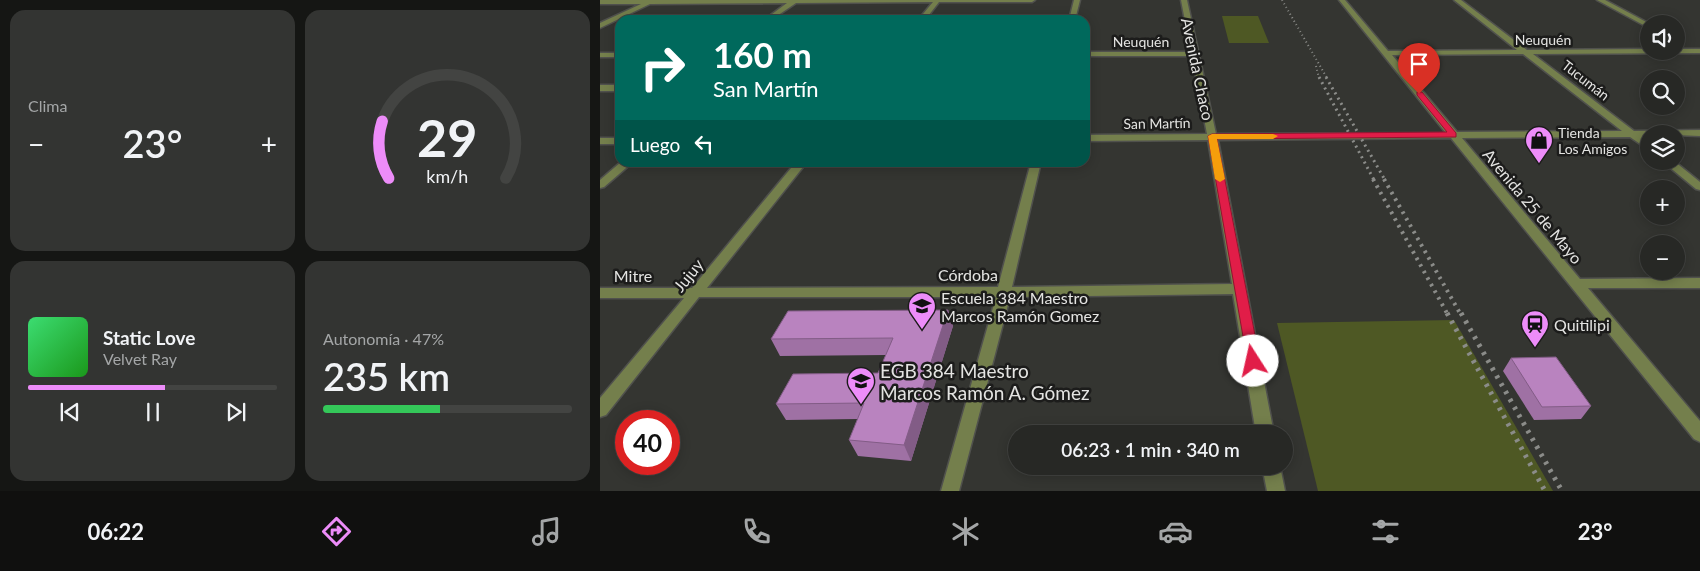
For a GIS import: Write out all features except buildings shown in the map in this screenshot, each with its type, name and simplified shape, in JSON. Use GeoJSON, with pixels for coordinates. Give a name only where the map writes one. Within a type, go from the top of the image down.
{"type":"FeatureCollection","features":[{"type":"Feature","properties":{"kind":"street"},"geometry":{"type":"LineString","coordinates":[[774,15],[795,0]]}},
{"type":"Feature","properties":{"kind":"street"},"geometry":{"type":"LineString","coordinates":[[925,15],[938,0]]}},
{"type":"Feature","properties":{"kind":"street"},"geometry":{"type":"LineString","coordinates":[[600,2],[1032,0]]}},
{"type":"Feature","properties":{"kind":"street"},"geometry":{"type":"LineString","coordinates":[[1073,15],[1077,0]]}},
{"type":"Feature","properties":{"kind":"street","name":"Avenida Chaco"},"geometry":{"type":"LineString","coordinates":[[1184,0],[1212,136],[1264,425]]}},
{"type":"Feature","properties":{"kind":"street","name":"Avenida 25 de Mayo"},"geometry":{"type":"LineString","coordinates":[[1342,0],[1700,434]]}},
{"type":"Feature","properties":{"kind":"street","name":"Tucumán"},"geometry":{"type":"LineString","coordinates":[[1457,0],[1640,140]]}},
{"type":"Feature","properties":{"kind":"street"},"geometry":{"type":"LineString","coordinates":[[1600,0],[1640,21]]}},
{"type":"Feature","properties":{"kind":"street"},"geometry":{"type":"LineString","coordinates":[[623,15],[652,1]]}},
{"type":"Feature","properties":{"kind":"street"},"geometry":{"type":"LineString","coordinates":[[600,26],[615,19]]}},
{"type":"Feature","properties":{"kind":"street"},"geometry":{"type":"LineString","coordinates":[[1685,46],[1698,52]]}},
{"type":"Feature","properties":{"kind":"street","name":"Neuquén"},"geometry":{"type":"LineString","coordinates":[[1386,53],[1698,52]]}},
{"type":"Feature","properties":{"kind":"street","name":"Neuquén"},"geometry":{"type":"LineString","coordinates":[[1090,54],[1196,54]]}},
{"type":"Feature","properties":{"kind":"street"},"geometry":{"type":"LineString","coordinates":[[600,55],[615,55]]}},
{"type":"Feature","properties":{"kind":"street"},"geometry":{"type":"LineString","coordinates":[[600,88],[615,88]]}},
{"type":"Feature","properties":{"kind":"street","name":"San Martín"},"geometry":{"type":"LineString","coordinates":[[1090,138],[1640,134]]}},
{"type":"Feature","properties":{"kind":"street","name":"San Martín"},"geometry":{"type":"LineString","coordinates":[[1685,134],[1700,134]]}},
{"type":"Feature","properties":{"kind":"street"},"geometry":{"type":"LineString","coordinates":[[600,141],[615,141]]}},
{"type":"Feature","properties":{"kind":"street"},"geometry":{"type":"LineString","coordinates":[[600,184],[622,167]]}},
{"type":"Feature","properties":{"kind":"street","name":"Jujuy"},"geometry":{"type":"LineString","coordinates":[[600,410],[798,167]]}},
{"type":"Feature","properties":{"kind":"street"},"geometry":{"type":"LineString","coordinates":[[950,491],[1004,292],[1035,167]]}},
{"type":"Feature","properties":{"kind":"street"},"geometry":{"type":"LineString","coordinates":[[1678,170],[1700,187]]}},
{"type":"Feature","properties":{"kind":"street"},"geometry":{"type":"LineString","coordinates":[[1576,284],[1700,283]]}},
{"type":"Feature","properties":{"kind":"street","name":"Córdoba"},"geometry":{"type":"LineString","coordinates":[[696,292],[1004,292],[1240,289]]}},
{"type":"Feature","properties":{"kind":"street","name":"Mitre"},"geometry":{"type":"LineString","coordinates":[[600,293],[696,292]]}},
{"type":"Feature","properties":{"kind":"street"},"geometry":{"type":"LineString","coordinates":[[1273,475],[1276,491]]}},
{"type":"Feature","properties":{"kind":"green space"},"geometry":{"type":"Polygon","coordinates":[[[1222,16],[1258,16],[1269,43],[1229,43],[1222,16]]]}},
{"type":"Feature","properties":{"kind":"green space"},"geometry":{"type":"Polygon","coordinates":[[[1454,320],[1553,491],[1318,491],[1277,323],[1454,320]]]}},
{"type":"Feature","properties":{"kind":"railway"},"geometry":{"type":"LineString","coordinates":[[1282,0],[1327,78]]}},
{"type":"Feature","properties":{"kind":"railway"},"geometry":{"type":"LineString","coordinates":[[1316,66],[1319,78]]}},
{"type":"Feature","properties":{"kind":"railway"},"geometry":{"type":"LineString","coordinates":[[1319,77],[1374,180]]}},
{"type":"Feature","properties":{"kind":"railway"},"geometry":{"type":"LineString","coordinates":[[1326,77],[1385,180]]}},
{"type":"Feature","properties":{"kind":"railway"},"geometry":{"type":"LineString","coordinates":[[1373,179],[1448,315]]}},
{"type":"Feature","properties":{"kind":"railway"},"geometry":{"type":"LineString","coordinates":[[1384,179],[1461,315]]}},
{"type":"Feature","properties":{"kind":"railway"},"geometry":{"type":"LineString","coordinates":[[1447,313],[1545,491]]}},
{"type":"Feature","properties":{"kind":"railway"},"geometry":{"type":"LineString","coordinates":[[1461,313],[1562,491]]}},
{"type":"Feature","properties":{"kind":"slow traffic"},"geometry":{"type":"LineString","coordinates":[[1220,179],[1212,136],[1273,136]]}},
{"type":"Feature","properties":{"kind":"place","name":"Tienda Los Amigos"},"geometry":{"type":"Point","coordinates":[1539,164]}},
{"type":"Feature","properties":{"kind":"place","name":"Escuela 384 Maestro Marcos Ramón Gomez"},"geometry":{"type":"Point","coordinates":[922,330]}},
{"type":"Feature","properties":{"kind":"place","name":"Quitilipi"},"geometry":{"type":"Point","coordinates":[1535,348]}},
{"type":"Feature","properties":{"kind":"place","name":"EGB 384 Maestro Marcos Ramón A. Gómez"},"geometry":{"type":"Point","coordinates":[861,405]}},
{"type":"Feature","properties":{"kind":"route"},"geometry":{"type":"LineString","coordinates":[[1253,361],[1212,136],[1453,135],[1419,94]]}}]}
